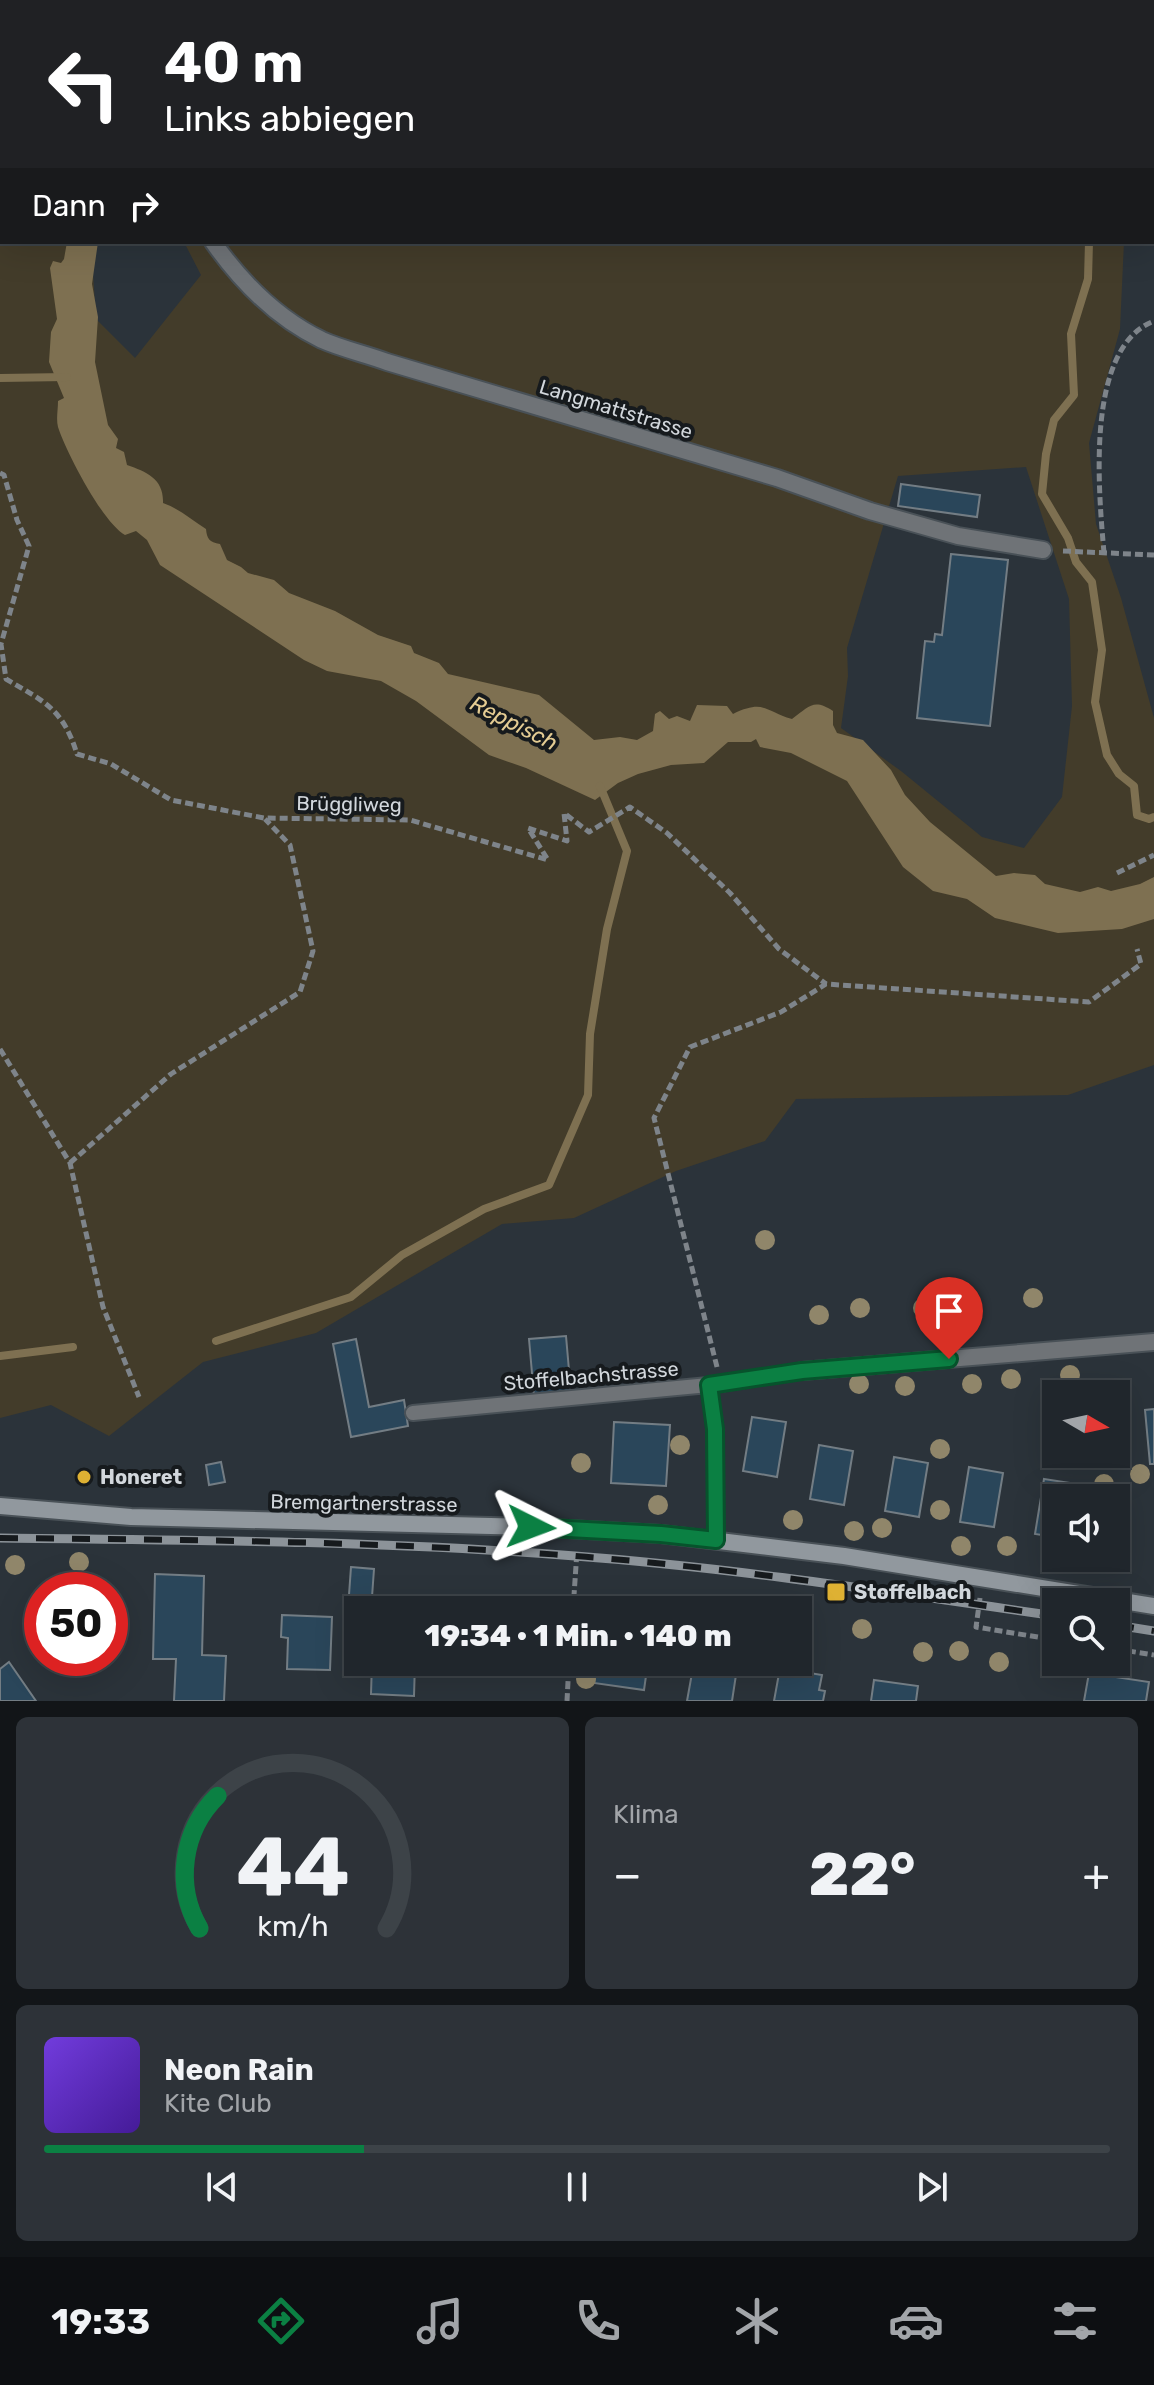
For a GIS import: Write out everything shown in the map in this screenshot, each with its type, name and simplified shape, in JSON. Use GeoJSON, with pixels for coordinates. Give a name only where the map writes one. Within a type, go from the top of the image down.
{"type":"FeatureCollection","features":[{"type":"Feature","properties":{"kind":"main road","name":"Bremgartnerstrasse"},"geometry":{"type":"LineString","coordinates":[[0,1506],[131,1517],[531,1527],[661,1534],[844,1556],[1154,1606]]}},
{"type":"Feature","properties":{"kind":"street","name":"Langmattstrasse"},"geometry":{"type":"LineString","coordinates":[[214,244],[234,271],[269,307],[323,340],[387,362],[777,478],[870,511],[958,536],[1043,550]]}},
{"type":"Feature","properties":{"kind":"street","name":"Stoffelbachstrasse"},"geometry":{"type":"LineString","coordinates":[[802,1371],[1154,1342]]}},
{"type":"Feature","properties":{"kind":"lane","name":"Stoffelbachstrasse"},"geometry":{"type":"LineString","coordinates":[[413,1413],[714,1384],[802,1371]]}},
{"type":"Feature","properties":{"kind":"lane"},"geometry":{"type":"LineString","coordinates":[[714,1384],[716,1540]]}},
{"type":"Feature","properties":{"kind":"path"},"geometry":{"type":"LineString","coordinates":[[1104,553],[1098,471],[1101,408],[1118,357],[1130,338],[1154,321]]}},
{"type":"Feature","properties":{"kind":"path","name":"Brüggliweg"},"geometry":{"type":"LineString","coordinates":[[0,473],[4,475],[17,520],[29,546],[1,644],[6,679],[45,702],[69,728],[77,754],[111,764],[171,800],[264,818],[410,820],[548,860],[528,828],[567,841],[564,813],[589,832],[630,807],[667,833],[730,893],[779,949],[826,984]]}},
{"type":"Feature","properties":{"kind":"path"},"geometry":{"type":"LineString","coordinates":[[1065,551],[1154,555]]}},
{"type":"Feature","properties":{"kind":"path"},"geometry":{"type":"LineString","coordinates":[[70,1163],[171,1074],[300,992],[313,951],[290,845],[264,818]]}},
{"type":"Feature","properties":{"kind":"path"},"geometry":{"type":"LineString","coordinates":[[1117,873],[1154,855]]}},
{"type":"Feature","properties":{"kind":"path"},"geometry":{"type":"LineString","coordinates":[[714,1384],[718,1369],[654,1118],[690,1047],[781,1012],[826,984],[1089,1002],[1141,964],[1137,949]]}},
{"type":"Feature","properties":{"kind":"path"},"geometry":{"type":"LineString","coordinates":[[0,1049],[70,1163],[103,1307],[139,1397]]}},
{"type":"Feature","properties":{"kind":"path"},"geometry":{"type":"LineString","coordinates":[[574,1596],[578,1545]]}},
{"type":"Feature","properties":{"kind":"path"},"geometry":{"type":"LineString","coordinates":[[980,1595],[976,1627],[1042,1638]]}},
{"type":"Feature","properties":{"kind":"path"},"geometry":{"type":"LineString","coordinates":[[1130,1651],[1154,1655]]}},
{"type":"Feature","properties":{"kind":"path"},"geometry":{"type":"LineString","coordinates":[[567,1701],[568,1676]]}},
{"type":"Feature","properties":{"kind":"shaded area"},"geometry":{"type":"Polygon","coordinates":[[[0,244],[91,244],[96,319],[135,358],[201,275],[185,244],[1124,244],[1120,329],[1089,443],[1096,524],[1121,598],[1154,718],[1154,1065],[1068,1095],[796,1099],[765,1141],[676,1171],[574,1218],[502,1224],[316,1333],[203,1362],[109,1436],[51,1405],[0,1418],[0,244]],[[1026,467],[898,476],[847,648],[848,676],[841,728],[901,771],[982,837],[1024,848],[1062,797],[1072,706],[1069,599],[1026,467]]]}},
{"type":"Feature","properties":{"kind":"water","name":"Reppisch"},"geometry":{"type":"Polygon","coordinates":[[[67,244],[98,244],[92,284],[98,317],[95,362],[108,425],[118,439],[116,448],[124,452],[127,465],[157,482],[163,503],[206,529],[208,538],[220,544],[227,560],[248,573],[274,580],[289,593],[335,611],[378,635],[411,646],[414,653],[439,663],[448,674],[539,695],[594,740],[620,737],[637,740],[653,731],[655,714],[660,711],[669,719],[677,716],[690,721],[697,705],[727,706],[733,714],[758,707],[792,719],[811,706],[821,705],[833,711],[833,725],[837,733],[863,740],[891,770],[905,795],[930,822],[996,876],[1014,873],[1035,875],[1045,884],[1080,892],[1098,887],[1111,891],[1154,877],[1154,919],[1122,929],[1058,933],[995,918],[967,899],[933,891],[903,867],[847,781],[791,753],[760,747],[756,739],[751,742],[728,742],[704,763],[671,765],[638,774],[618,783],[595,800],[526,768],[489,755],[416,701],[381,681],[327,671],[304,660],[160,565],[147,540],[136,531],[125,535],[116,528],[86,486],[58,427],[58,401],[64,398],[49,362],[51,332],[57,319],[50,268],[53,261],[61,263],[67,244]]]}},
{"type":"Feature","properties":{"kind":"building"},"geometry":{"type":"Polygon","coordinates":[[[901,484],[980,495],[977,517],[898,506],[901,484]]]}},
{"type":"Feature","properties":{"kind":"building"},"geometry":{"type":"Polygon","coordinates":[[[951,554],[1008,560],[990,726],[917,718],[925,641],[934,642],[935,634],[942,635],[951,554]]]}},
{"type":"Feature","properties":{"kind":"building"},"geometry":{"type":"Polygon","coordinates":[[[566,1336],[571,1393],[534,1396],[529,1339],[566,1336]]]}},
{"type":"Feature","properties":{"kind":"building"},"geometry":{"type":"Polygon","coordinates":[[[356,1339],[369,1407],[404,1400],[408,1426],[351,1437],[333,1344],[356,1339]]]}},
{"type":"Feature","properties":{"kind":"building"},"geometry":{"type":"Polygon","coordinates":[[[1154,1409],[1154,1464],[1150,1464],[1145,1410],[1154,1409]]]}},
{"type":"Feature","properties":{"kind":"building"},"geometry":{"type":"Polygon","coordinates":[[[752,1417],[786,1422],[777,1477],[743,1471],[752,1417]]]}},
{"type":"Feature","properties":{"kind":"building"},"geometry":{"type":"Polygon","coordinates":[[[614,1422],[670,1425],[666,1486],[611,1483],[614,1422]]]}},
{"type":"Feature","properties":{"kind":"building"},"geometry":{"type":"Polygon","coordinates":[[[819,1445],[853,1451],[844,1505],[810,1499],[819,1445]]]}},
{"type":"Feature","properties":{"kind":"building"},"geometry":{"type":"Polygon","coordinates":[[[894,1457],[928,1463],[919,1517],[885,1511],[894,1457]]]}},
{"type":"Feature","properties":{"kind":"building"},"geometry":{"type":"Polygon","coordinates":[[[221,1462],[225,1482],[209,1485],[206,1465],[221,1462]]]}},
{"type":"Feature","properties":{"kind":"building"},"geometry":{"type":"Polygon","coordinates":[[[969,1467],[1003,1473],[994,1527],[960,1522],[969,1467]]]}},
{"type":"Feature","properties":{"kind":"building"},"geometry":{"type":"Polygon","coordinates":[[[1044,1479],[1077,1484],[1043,1484],[1044,1479]]]}},
{"type":"Feature","properties":{"kind":"building"},"geometry":{"type":"Polygon","coordinates":[[[1042,1491],[1042,1535],[1035,1534],[1042,1491]]]}},
{"type":"Feature","properties":{"kind":"building"},"geometry":{"type":"Polygon","coordinates":[[[351,1567],[374,1569],[372,1596],[349,1595],[351,1567]]]}},
{"type":"Feature","properties":{"kind":"building"},"geometry":{"type":"Polygon","coordinates":[[[155,1574],[204,1576],[202,1655],[226,1656],[224,1701],[174,1701],[176,1659],[153,1659],[155,1574]]]}},
{"type":"Feature","properties":{"kind":"building"},"geometry":{"type":"Polygon","coordinates":[[[282,1615],[332,1617],[330,1670],[287,1669],[288,1638],[281,1637],[282,1615]]]}},
{"type":"Feature","properties":{"kind":"building"},"geometry":{"type":"Polygon","coordinates":[[[9,1662],[36,1701],[0,1701],[0,1669],[9,1662]]]}},
{"type":"Feature","properties":{"kind":"building"},"geometry":{"type":"Polygon","coordinates":[[[822,1675],[819,1690],[825,1691],[823,1701],[774,1701],[779,1676],[822,1675]]]}},
{"type":"Feature","properties":{"kind":"building"},"geometry":{"type":"Polygon","coordinates":[[[372,1676],[415,1676],[414,1696],[371,1694],[372,1676]]]}},
{"type":"Feature","properties":{"kind":"building"},"geometry":{"type":"Polygon","coordinates":[[[595,1676],[646,1676],[644,1690],[594,1683],[595,1676]]]}},
{"type":"Feature","properties":{"kind":"building"},"geometry":{"type":"Polygon","coordinates":[[[691,1676],[736,1676],[732,1701],[687,1701],[691,1676]]]}},
{"type":"Feature","properties":{"kind":"building"},"geometry":{"type":"Polygon","coordinates":[[[1088,1676],[1149,1682],[1146,1701],[1084,1701],[1088,1676]]]}},
{"type":"Feature","properties":{"kind":"building"},"geometry":{"type":"Polygon","coordinates":[[[874,1680],[918,1686],[916,1701],[871,1701],[874,1680]]]}},
{"type":"Feature","properties":{"kind":"waterway"},"geometry":{"type":"LineString","coordinates":[[1089,244],[1088,279],[1071,334],[1074,395],[1054,420],[1046,454],[1042,494],[1068,538],[1076,562],[1092,582],[1102,650],[1095,702],[1107,755],[1119,774],[1134,786],[1137,815],[1149,819],[1154,817]]}},
{"type":"Feature","properties":{"kind":"waterway"},"geometry":{"type":"LineString","coordinates":[[0,378],[67,377]]}},
{"type":"Feature","properties":{"kind":"waterway"},"geometry":{"type":"LineString","coordinates":[[216,1341],[351,1297],[402,1255],[484,1209],[549,1185],[588,1095],[590,1034],[607,929],[627,851],[600,786]]}},
{"type":"Feature","properties":{"kind":"waterway"},"geometry":{"type":"LineString","coordinates":[[0,1356],[73,1347]]}},
{"type":"Feature","properties":{"kind":"railway"},"geometry":{"type":"LineString","coordinates":[[0,1538],[360,1544],[575,1556],[756,1574],[1042,1614]]}},
{"type":"Feature","properties":{"kind":"railway"},"geometry":{"type":"LineString","coordinates":[[1130,1627],[1154,1631]]}},
{"type":"Feature","properties":{"kind":"place","name":"Honeret"},"geometry":{"type":"Point","coordinates":[84,1477]}},
{"type":"Feature","properties":{"kind":"place","name":"Stoffelbach"},"geometry":{"type":"Point","coordinates":[836,1592]}},
{"type":"Feature","properties":{"kind":"route"},"geometry":{"type":"LineString","coordinates":[[531,1527],[716,1540],[715,1429],[709,1385],[802,1371],[949,1359]]}}]}
